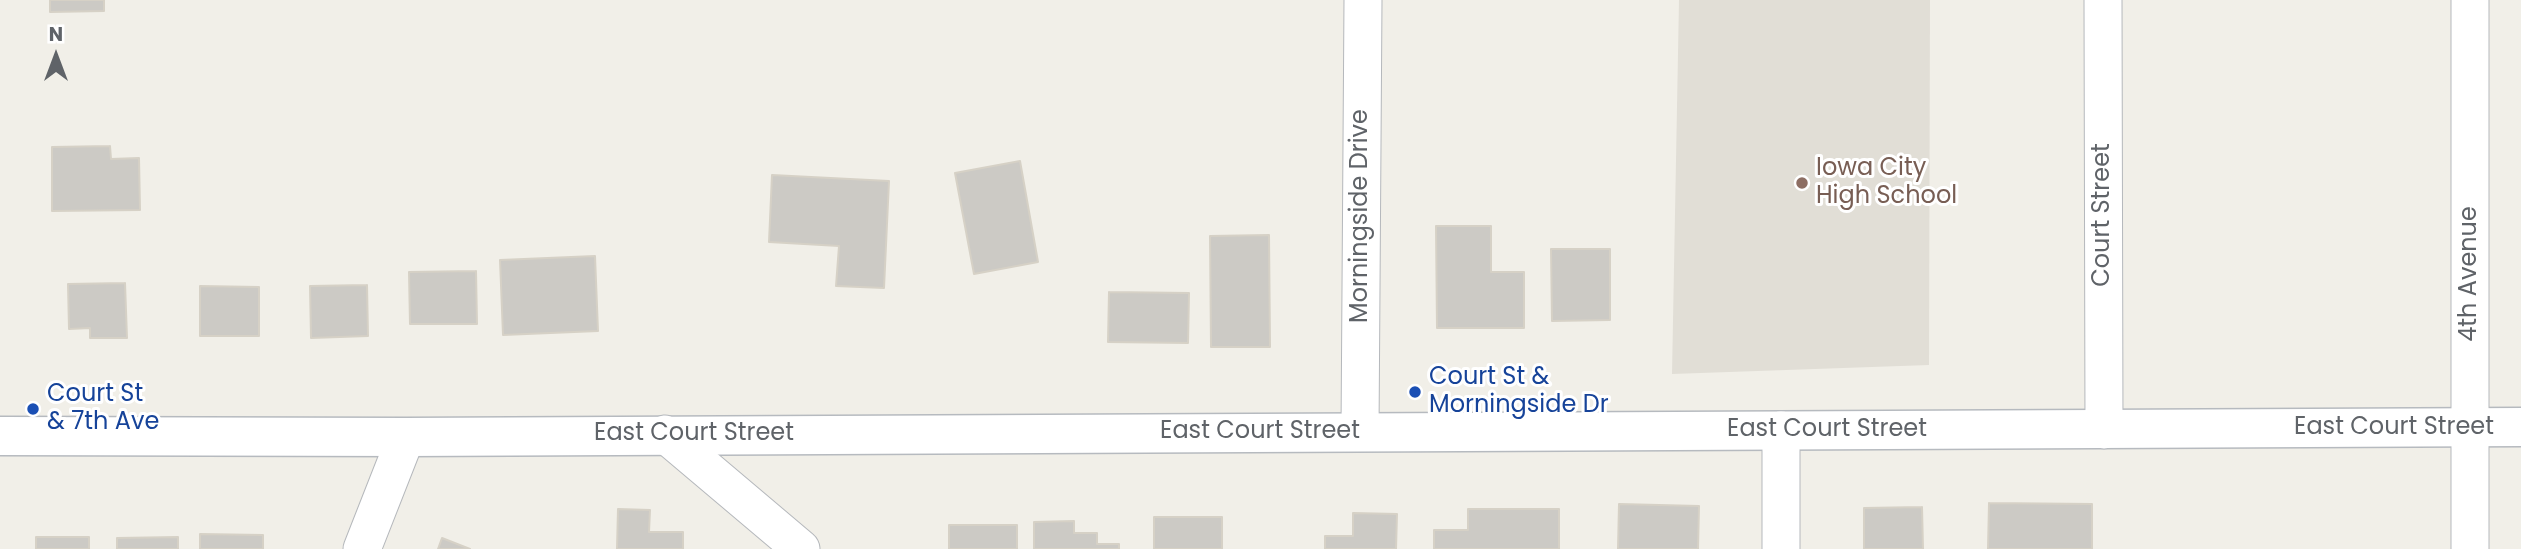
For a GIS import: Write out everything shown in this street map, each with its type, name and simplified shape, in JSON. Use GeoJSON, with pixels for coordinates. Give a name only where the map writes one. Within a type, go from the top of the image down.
{"type":"FeatureCollection","features":[{"type":"Feature","properties":{"kind":"street","name":"Morningside Drive"},"geometry":{"type":"LineString","coordinates":[[1360,432],[1363,0]]}},
{"type":"Feature","properties":{"kind":"street","name":"Court Street"},"geometry":{"type":"LineString","coordinates":[[2103,0],[2104,430]]}},
{"type":"Feature","properties":{"kind":"street","name":"4th Avenue"},"geometry":{"type":"LineString","coordinates":[[2470,0],[2470,549]]}},
{"type":"Feature","properties":{"kind":"street","name":"East Court Street"},"geometry":{"type":"LineString","coordinates":[[0,436],[406,437],[2521,427]]}},
{"type":"Feature","properties":{"kind":"street"},"geometry":{"type":"LineString","coordinates":[[1781,549],[1782,430]]}},
{"type":"Feature","properties":{"kind":"street"},"geometry":{"type":"LineString","coordinates":[[665,434],[801,549]]}},
{"type":"Feature","properties":{"kind":"street"},"geometry":{"type":"LineString","coordinates":[[362,549],[406,437]]}},
{"type":"Feature","properties":{"kind":"shaded area","name":"Iowa City High School"},"geometry":{"type":"Polygon","coordinates":[[[1679,0],[1930,0],[1929,365],[1672,374],[1679,0]]]}},
{"type":"Feature","properties":{"kind":"building"},"geometry":{"type":"Polygon","coordinates":[[[50,0],[104,0],[104,11],[50,12],[50,0]]]}},
{"type":"Feature","properties":{"kind":"building"},"geometry":{"type":"Polygon","coordinates":[[[110,146],[111,159],[139,158],[140,210],[52,211],[52,147],[110,146]]]}},
{"type":"Feature","properties":{"kind":"building"},"geometry":{"type":"Polygon","coordinates":[[[1020,161],[1038,262],[974,274],[955,173],[1020,161]]]}},
{"type":"Feature","properties":{"kind":"building"},"geometry":{"type":"Polygon","coordinates":[[[772,175],[889,181],[884,288],[836,286],[839,246],[769,242],[772,175]]]}},
{"type":"Feature","properties":{"kind":"building"},"geometry":{"type":"Polygon","coordinates":[[[1436,226],[1491,226],[1491,272],[1524,272],[1524,328],[1437,328],[1436,226]]]}},
{"type":"Feature","properties":{"kind":"building"},"geometry":{"type":"Polygon","coordinates":[[[1269,235],[1270,347],[1211,347],[1210,236],[1269,235]]]}},
{"type":"Feature","properties":{"kind":"building"},"geometry":{"type":"Polygon","coordinates":[[[1551,249],[1610,249],[1610,320],[1552,321],[1551,249]]]}},
{"type":"Feature","properties":{"kind":"building"},"geometry":{"type":"Polygon","coordinates":[[[595,256],[598,331],[503,335],[500,260],[595,256]]]}},
{"type":"Feature","properties":{"kind":"building"},"geometry":{"type":"Polygon","coordinates":[[[476,271],[477,324],[410,324],[409,272],[476,271]]]}},
{"type":"Feature","properties":{"kind":"building"},"geometry":{"type":"Polygon","coordinates":[[[125,283],[127,338],[90,338],[90,328],[69,329],[68,284],[125,283]]]}},
{"type":"Feature","properties":{"kind":"building"},"geometry":{"type":"Polygon","coordinates":[[[367,285],[368,336],[311,338],[310,286],[367,285]]]}},
{"type":"Feature","properties":{"kind":"building"},"geometry":{"type":"Polygon","coordinates":[[[200,286],[259,287],[259,336],[200,336],[200,286]]]}},
{"type":"Feature","properties":{"kind":"building"},"geometry":{"type":"Polygon","coordinates":[[[1109,292],[1189,293],[1188,343],[1108,342],[1109,292]]]}},
{"type":"Feature","properties":{"kind":"building"},"geometry":{"type":"Polygon","coordinates":[[[1989,503],[2092,504],[2092,549],[1988,549],[1989,503]]]}},
{"type":"Feature","properties":{"kind":"building"},"geometry":{"type":"Polygon","coordinates":[[[1619,504],[1699,506],[1698,549],[1618,549],[1619,504]]]}},
{"type":"Feature","properties":{"kind":"building"},"geometry":{"type":"Polygon","coordinates":[[[1922,507],[1923,549],[1864,549],[1864,508],[1922,507]]]}},
{"type":"Feature","properties":{"kind":"building"},"geometry":{"type":"Polygon","coordinates":[[[618,509],[650,510],[649,532],[683,532],[683,549],[617,549],[618,509]]]}},
{"type":"Feature","properties":{"kind":"building"},"geometry":{"type":"Polygon","coordinates":[[[1468,509],[1559,509],[1559,549],[1434,549],[1434,530],[1468,530],[1468,509]]]}},
{"type":"Feature","properties":{"kind":"building"},"geometry":{"type":"Polygon","coordinates":[[[1353,513],[1397,514],[1396,549],[1325,549],[1325,536],[1353,536],[1353,513]]]}},
{"type":"Feature","properties":{"kind":"building"},"geometry":{"type":"Polygon","coordinates":[[[1154,517],[1222,517],[1222,549],[1154,549],[1154,517]]]}},
{"type":"Feature","properties":{"kind":"building"},"geometry":{"type":"Polygon","coordinates":[[[1074,521],[1074,533],[1097,533],[1097,544],[1119,544],[1119,549],[1034,549],[1034,522],[1074,521]]]}},
{"type":"Feature","properties":{"kind":"building"},"geometry":{"type":"Polygon","coordinates":[[[949,525],[1017,525],[1017,549],[949,549],[949,525]]]}},
{"type":"Feature","properties":{"kind":"building"},"geometry":{"type":"Polygon","coordinates":[[[200,534],[263,535],[263,549],[200,549],[200,534]]]}},
{"type":"Feature","properties":{"kind":"building"},"geometry":{"type":"Polygon","coordinates":[[[36,537],[89,537],[89,549],[36,549],[36,537]]]}},
{"type":"Feature","properties":{"kind":"building"},"geometry":{"type":"Polygon","coordinates":[[[178,537],[178,549],[117,549],[117,538],[178,537]]]}},
{"type":"Feature","properties":{"kind":"building"},"geometry":{"type":"Polygon","coordinates":[[[442,538],[470,549],[438,549],[442,538]]]}},
{"type":"Feature","properties":{"kind":"place","name":"Iowa City High School"},"geometry":{"type":"Point","coordinates":[1802,183]}},
{"type":"Feature","properties":{"kind":"place","name":"Court St & Morningside Dr"},"geometry":{"type":"Point","coordinates":[1415,392]}},
{"type":"Feature","properties":{"kind":"place","name":"Court St & 7th Ave"},"geometry":{"type":"Point","coordinates":[33,409]}}]}
